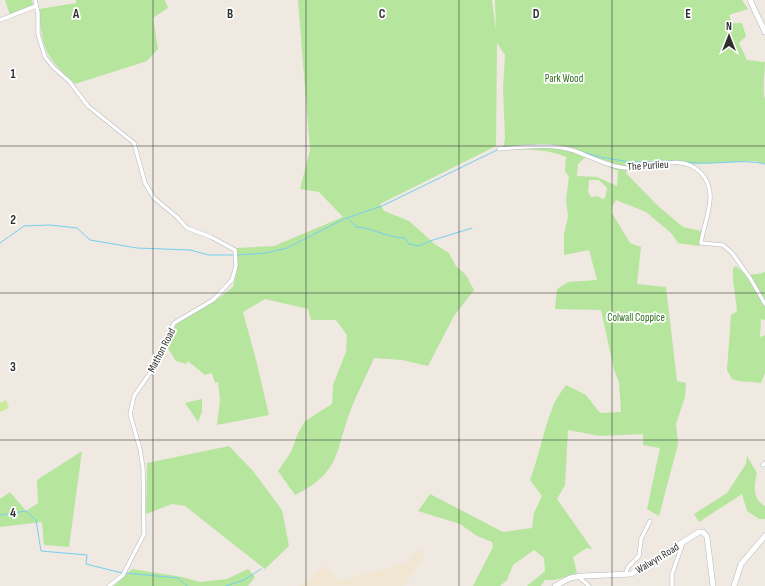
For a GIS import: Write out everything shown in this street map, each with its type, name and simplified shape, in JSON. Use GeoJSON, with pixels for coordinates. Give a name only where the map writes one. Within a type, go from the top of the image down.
{"type":"FeatureCollection","features":[{"type":"Feature","properties":{"kind":"main road"},"geometry":{"type":"LineString","coordinates":[[750,0],[765,32]]}},
{"type":"Feature","properties":{"kind":"main road","name":"Walwyn Road"},"geometry":{"type":"LineString","coordinates":[[554,586],[562,581],[578,576],[625,575],[636,571],[699,532],[706,534],[713,586]]}},
{"type":"Feature","properties":{"kind":"main road"},"geometry":{"type":"LineString","coordinates":[[734,586],[741,564],[765,536]]}},
{"type":"Feature","properties":{"kind":"street","name":"Mathon Road"},"geometry":{"type":"LineString","coordinates":[[35,0],[38,34],[45,57],[54,68],[69,81],[88,106],[134,143],[145,182],[154,198],[177,217],[187,228],[235,250],[236,259],[232,280],[213,300],[174,323],[152,370],[134,396],[131,406],[131,419],[140,445],[143,468],[144,534],[124,573],[109,586]]}},
{"type":"Feature","properties":{"kind":"street"},"geometry":{"type":"LineString","coordinates":[[0,20],[36,6]]}},
{"type":"Feature","properties":{"kind":"street","name":"The Purlieu"},"geometry":{"type":"LineString","coordinates":[[500,149],[549,146],[575,151],[626,168],[669,162],[693,167],[701,173],[710,190],[708,213],[701,243],[723,245],[732,253],[750,278],[765,304]]}},
{"type":"Feature","properties":{"kind":"street"},"geometry":{"type":"LineString","coordinates":[[625,575],[628,567],[639,556],[641,538],[650,521]]}},
{"type":"Feature","properties":{"kind":"street"},"geometry":{"type":"LineString","coordinates":[[672,586],[672,574],[683,543]]}},
{"type":"Feature","properties":{"kind":"street"},"geometry":{"type":"LineString","coordinates":[[578,576],[590,586]]}},
{"type":"Feature","properties":{"kind":"shaded area"},"geometry":{"type":"Polygon","coordinates":[[[418,549],[425,555],[403,586],[300,586],[323,566],[340,581],[406,563],[418,549]]]}},
{"type":"Feature","properties":{"kind":"green space"},"geometry":{"type":"Polygon","coordinates":[[[5,0],[32,0],[33,5],[10,15],[5,0]]]}},
{"type":"Feature","properties":{"kind":"green space"},"geometry":{"type":"Polygon","coordinates":[[[76,0],[165,0],[168,8],[153,18],[158,49],[147,61],[75,84],[51,59],[47,51],[42,34],[39,9],[76,3],[76,0]]]}},
{"type":"Feature","properties":{"kind":"green space"},"geometry":{"type":"Polygon","coordinates":[[[298,0],[492,0],[496,31],[495,0],[742,0],[748,9],[729,15],[732,23],[742,23],[746,36],[739,43],[747,60],[765,62],[765,164],[755,161],[695,164],[659,160],[630,162],[626,173],[658,206],[683,227],[701,231],[699,246],[678,243],[671,233],[646,212],[616,200],[612,207],[612,213],[630,243],[641,247],[637,284],[666,287],[677,381],[686,383],[685,397],[676,424],[678,444],[659,516],[647,509],[660,448],[643,445],[643,434],[600,436],[568,430],[565,485],[557,499],[592,549],[587,548],[573,557],[577,573],[555,580],[545,580],[541,586],[527,586],[545,571],[544,558],[534,550],[513,565],[507,580],[500,586],[473,586],[493,547],[492,542],[477,536],[460,524],[418,511],[430,494],[503,532],[532,528],[534,513],[542,496],[530,480],[553,406],[566,385],[586,395],[600,413],[621,412],[619,382],[614,370],[601,310],[555,309],[557,289],[568,282],[597,280],[589,250],[564,255],[564,235],[568,216],[566,200],[569,177],[565,171],[566,157],[551,152],[503,149],[505,138],[503,88],[505,55],[497,43],[496,146],[380,204],[384,211],[409,221],[436,245],[449,253],[456,266],[466,275],[474,290],[454,316],[428,366],[402,360],[374,358],[351,409],[335,459],[321,478],[295,495],[278,471],[291,452],[298,433],[305,421],[332,404],[333,385],[346,352],[347,335],[336,320],[311,320],[308,309],[265,299],[243,312],[269,415],[217,425],[220,400],[218,382],[215,383],[212,373],[205,375],[188,361],[186,364],[176,361],[167,347],[176,324],[216,300],[233,287],[238,265],[238,254],[235,248],[274,246],[343,217],[319,192],[300,189],[310,150],[298,0]],[[586,157],[578,164],[577,176],[597,177],[617,186],[618,171],[586,157]],[[589,180],[588,192],[591,197],[598,196],[602,199],[605,198],[607,188],[599,180],[589,180]]]}},
{"type":"Feature","properties":{"kind":"green space"},"geometry":{"type":"Polygon","coordinates":[[[736,266],[743,272],[749,274],[765,272],[765,320],[761,319],[760,337],[765,335],[765,373],[761,383],[732,379],[727,370],[731,315],[737,311],[733,273],[733,268],[736,266]]]}},
{"type":"Feature","properties":{"kind":"green space"},"geometry":{"type":"Polygon","coordinates":[[[202,399],[202,412],[198,422],[185,403],[202,399]]]}},
{"type":"Feature","properties":{"kind":"green space"},"geometry":{"type":"Polygon","coordinates":[[[6,400],[9,408],[0,412],[0,403],[6,400]]]}},
{"type":"Feature","properties":{"kind":"green space"},"geometry":{"type":"Polygon","coordinates":[[[229,446],[253,471],[282,510],[289,546],[265,569],[185,506],[172,504],[146,514],[147,463],[229,446]]]}},
{"type":"Feature","properties":{"kind":"green space"},"geometry":{"type":"Polygon","coordinates":[[[82,451],[69,547],[44,545],[42,522],[0,527],[0,499],[10,492],[26,511],[38,503],[37,480],[82,451]]]}},
{"type":"Feature","properties":{"kind":"green space"},"geometry":{"type":"Polygon","coordinates":[[[747,456],[757,473],[755,492],[758,500],[765,506],[765,519],[759,519],[747,511],[742,494],[699,522],[694,514],[727,493],[746,464],[747,456]]]}},
{"type":"Feature","properties":{"kind":"green space"},"geometry":{"type":"Polygon","coordinates":[[[132,569],[182,577],[200,582],[227,579],[248,569],[255,577],[248,586],[114,586],[132,569]]]}},
{"type":"Feature","properties":{"kind":"waterway"},"geometry":{"type":"LineString","coordinates":[[572,149],[600,157],[630,162],[673,161]]}},
{"type":"Feature","properties":{"kind":"waterway"},"geometry":{"type":"LineString","coordinates":[[237,255],[266,253],[287,248],[344,219],[382,206],[497,150]]}},
{"type":"Feature","properties":{"kind":"waterway"},"geometry":{"type":"LineString","coordinates":[[686,162],[756,162],[765,164]]}},
{"type":"Feature","properties":{"kind":"waterway"},"geometry":{"type":"LineString","coordinates":[[349,219],[356,227],[398,238],[405,238],[409,244],[419,246],[472,228]]}},
{"type":"Feature","properties":{"kind":"waterway"},"geometry":{"type":"LineString","coordinates":[[0,243],[24,226],[50,225],[77,228],[90,240],[137,248],[190,250],[209,255],[234,255]]}},
{"type":"Feature","properties":{"kind":"waterway"},"geometry":{"type":"LineString","coordinates":[[0,515],[26,511],[36,520],[41,551],[87,555],[86,564],[122,573]]}},
{"type":"Feature","properties":{"kind":"waterway"},"geometry":{"type":"LineString","coordinates":[[226,586],[244,580],[261,569]]}},
{"type":"Feature","properties":{"kind":"waterway"},"geometry":{"type":"LineString","coordinates":[[125,573],[178,578],[187,586]]}},
{"type":"Feature","properties":{"kind":"park label","name":"Park Wood"},"geometry":{"type":"Point","coordinates":[564,78]}},
{"type":"Feature","properties":{"kind":"park label","name":"Colwall Coppice"},"geometry":{"type":"Point","coordinates":[636,317]}}]}
